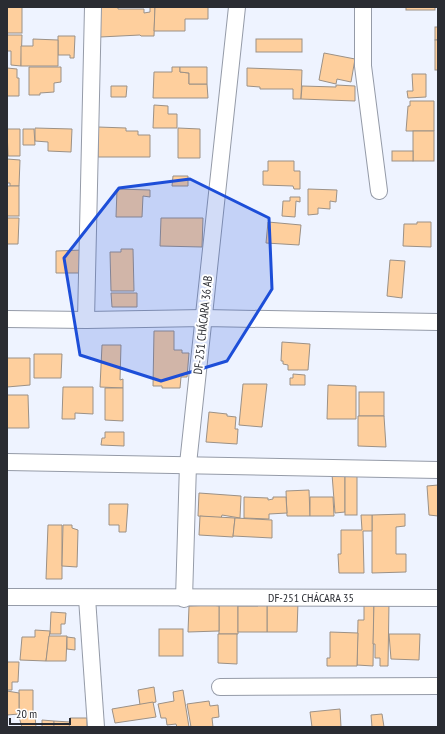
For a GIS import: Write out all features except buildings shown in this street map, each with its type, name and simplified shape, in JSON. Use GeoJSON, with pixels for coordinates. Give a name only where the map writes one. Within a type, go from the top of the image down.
{"type":"FeatureCollection","features":[{"type":"Feature","properties":{"kind":"street"},"geometry":{"type":"LineString","coordinates":[[86,320],[93,7]]}},
{"type":"Feature","properties":{"kind":"street","name":"DF-251 CHÁCARA 36 AB"},"geometry":{"type":"LineString","coordinates":[[184,598],[188,464],[237,7]]}},
{"type":"Feature","properties":{"kind":"street"},"geometry":{"type":"LineString","coordinates":[[364,7],[363,66],[379,191]]}},
{"type":"Feature","properties":{"kind":"street"},"geometry":{"type":"LineString","coordinates":[[7,319],[86,320],[204,318],[438,322]]}},
{"type":"Feature","properties":{"kind":"street"},"geometry":{"type":"LineString","coordinates":[[7,462],[188,464],[438,470]]}},
{"type":"Feature","properties":{"kind":"street","name":"DF-251 CHÁCARA 35"},"geometry":{"type":"LineString","coordinates":[[7,597],[438,598]]}},
{"type":"Feature","properties":{"kind":"street"},"geometry":{"type":"LineString","coordinates":[[87,598],[96,727]]}},
{"type":"Feature","properties":{"kind":"street"},"geometry":{"type":"LineString","coordinates":[[220,687],[438,686]]}},
{"type":"Feature","properties":{"kind":"highlighted area"},"geometry":{"type":"Polygon","coordinates":[[[190,179],[269,218],[272,289],[227,361],[161,381],[80,355],[64,258],[119,188],[190,179]]]}}]}
